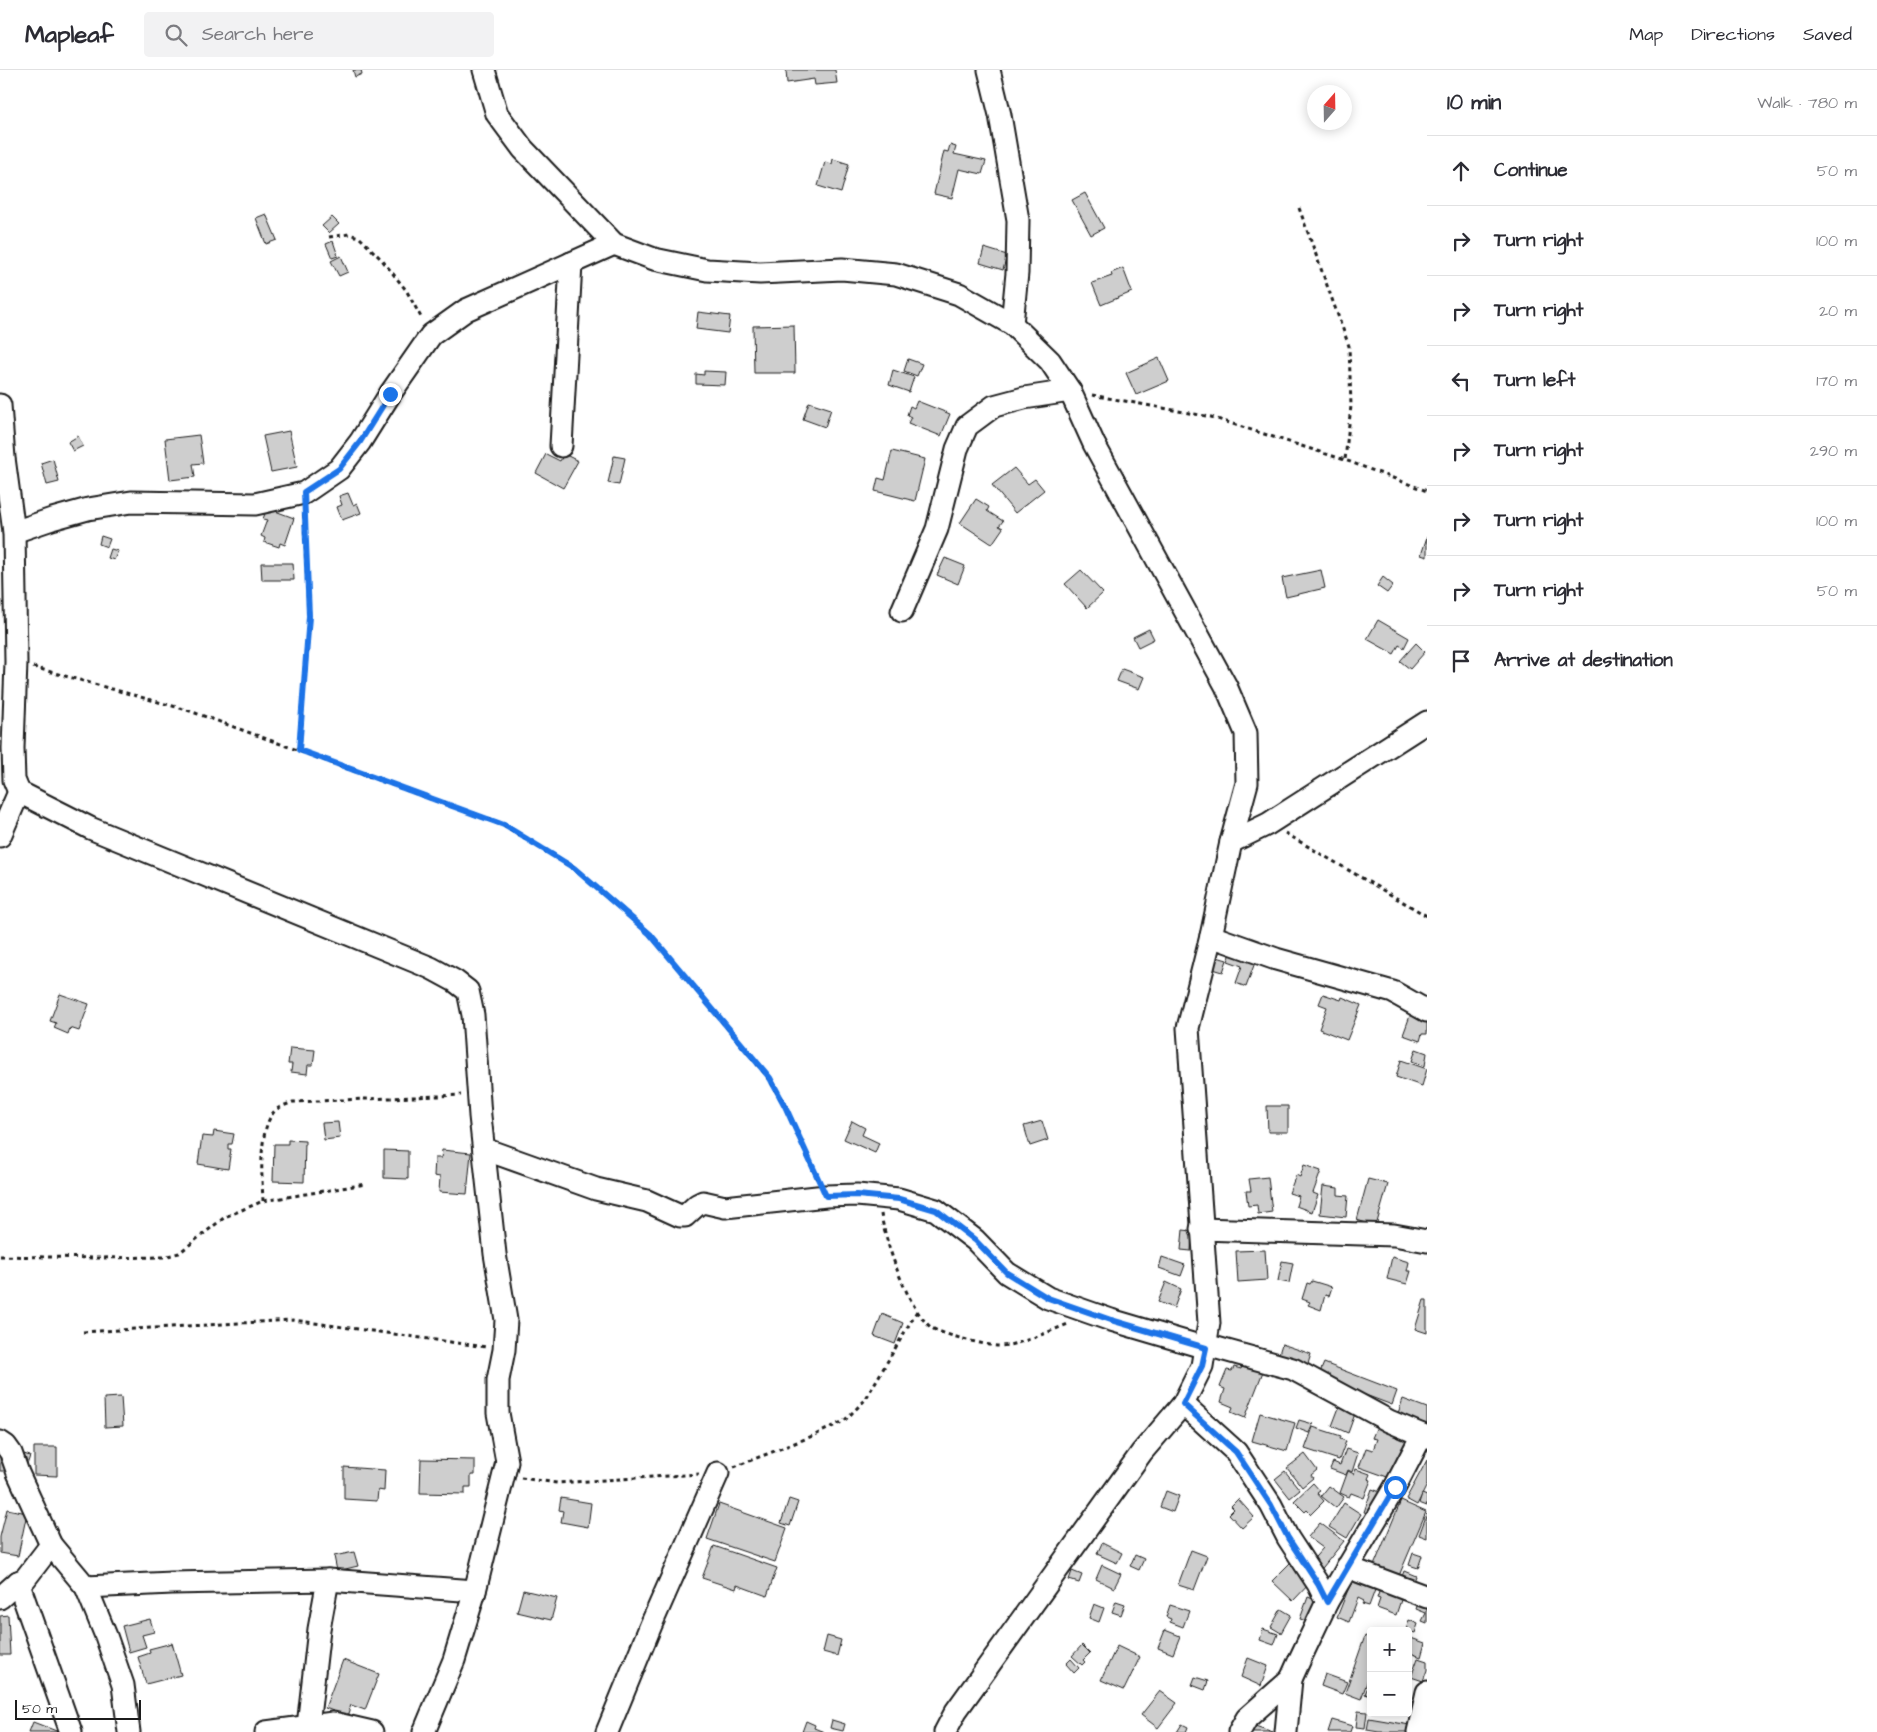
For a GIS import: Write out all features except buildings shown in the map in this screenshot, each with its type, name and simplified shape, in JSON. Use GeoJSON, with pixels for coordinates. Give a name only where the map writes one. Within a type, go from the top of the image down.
{"type":"FeatureCollection","features":[{"type":"Feature","properties":{"kind":"street"},"geometry":{"type":"LineString","coordinates":[[484,70],[497,114],[524,150],[614,244],[654,259],[707,270],[760,273],[842,269],[896,274],[959,294],[1012,324],[1050,361],[1070,391],[1094,444],[1226,686],[1246,733],[1247,783],[1231,842],[1211,936],[1188,1028],[1208,1323],[1202,1366],[1183,1404],[1137,1460],[956,1712],[945,1732]]}},
{"type":"Feature","properties":{"kind":"street"},"geometry":{"type":"LineString","coordinates":[[989,70],[1000,116],[1018,220],[1017,273],[1012,324]]}},
{"type":"Feature","properties":{"kind":"street"},"geometry":{"type":"LineString","coordinates":[[14,532],[88,509],[131,502],[255,504],[304,492],[339,469],[355,449],[431,335],[466,310],[614,244]]}},
{"type":"Feature","properties":{"kind":"street"},"geometry":{"type":"LineString","coordinates":[[561,446],[571,263]]}},
{"type":"Feature","properties":{"kind":"street"},"geometry":{"type":"LineString","coordinates":[[902,611],[937,529],[957,449],[967,426],[994,406],[1024,398],[1070,391]]}},
{"type":"Feature","properties":{"kind":"street"},"geometry":{"type":"LineString","coordinates":[[0,405],[4,458],[14,532],[16,662],[13,748],[14,780],[19,792],[90,828],[431,968],[454,981],[470,994],[495,1254],[506,1320],[504,1350],[498,1380],[498,1413],[507,1462],[475,1591],[454,1660],[424,1732]]}},
{"type":"Feature","properties":{"kind":"street"},"geometry":{"type":"LineString","coordinates":[[0,566],[16,582]]}},
{"type":"Feature","properties":{"kind":"street"},"geometry":{"type":"LineString","coordinates":[[1231,842],[1268,824],[1427,722]]}},
{"type":"Feature","properties":{"kind":"street"},"geometry":{"type":"LineString","coordinates":[[0,836],[19,792]]}},
{"type":"Feature","properties":{"kind":"street"},"geometry":{"type":"LineString","coordinates":[[1211,936],[1276,958],[1393,992],[1427,1011]]}},
{"type":"Feature","properties":{"kind":"street"},"geometry":{"type":"LineString","coordinates":[[484,1149],[596,1189],[647,1201],[680,1216],[685,1216],[703,1202],[725,1207],[826,1196],[878,1196],[899,1199],[936,1210],[975,1240],[1007,1273],[1048,1298],[1093,1314],[1206,1347],[1292,1369],[1389,1421],[1424,1436],[1327,1602],[1291,1679],[1286,1732]]}},
{"type":"Feature","properties":{"kind":"street"},"geometry":{"type":"LineString","coordinates":[[1201,1229],[1394,1235],[1427,1241]]}},
{"type":"Feature","properties":{"kind":"street"},"geometry":{"type":"LineString","coordinates":[[1183,1404],[1236,1452],[1271,1505],[1288,1538],[1318,1584],[1327,1602]]}},
{"type":"Feature","properties":{"kind":"street"},"geometry":{"type":"LineString","coordinates":[[0,1442],[11,1453],[18,1473],[51,1545],[86,1587],[123,1685],[129,1732]]}},
{"type":"Feature","properties":{"kind":"street"},"geometry":{"type":"LineString","coordinates":[[607,1732],[718,1473]]}},
{"type":"Feature","properties":{"kind":"street"},"geometry":{"type":"LineString","coordinates":[[0,1598],[18,1582],[25,1579],[51,1545]]}},
{"type":"Feature","properties":{"kind":"street"},"geometry":{"type":"LineString","coordinates":[[1348,1567],[1427,1597]]}},
{"type":"Feature","properties":{"kind":"street"},"geometry":{"type":"LineString","coordinates":[[86,1587],[172,1582],[328,1580],[475,1591]]}},
{"type":"Feature","properties":{"kind":"street"},"geometry":{"type":"LineString","coordinates":[[308,1726],[319,1629],[328,1580]]}},
{"type":"Feature","properties":{"kind":"street"},"geometry":{"type":"LineString","coordinates":[[18,1582],[71,1732]]}},
{"type":"Feature","properties":{"kind":"street"},"geometry":{"type":"LineString","coordinates":[[1239,1732],[1247,1718],[1291,1679]]}},
{"type":"Feature","properties":{"kind":"street"},"geometry":{"type":"LineString","coordinates":[[1418,1732],[1427,1692]]}},
{"type":"Feature","properties":{"kind":"street"},"geometry":{"type":"LineString","coordinates":[[266,1732],[333,1723],[372,1732]]}},
{"type":"Feature","properties":{"kind":"path"},"geometry":{"type":"LineString","coordinates":[[1299,208],[1349,346],[1351,406],[1345,460]]}},
{"type":"Feature","properties":{"kind":"path"},"geometry":{"type":"LineString","coordinates":[[329,237],[349,234],[359,237],[382,260],[406,290],[431,335]]}},
{"type":"Feature","properties":{"kind":"path"},"geometry":{"type":"LineString","coordinates":[[1070,391],[1211,417],[1345,460],[1427,491]]}},
{"type":"Feature","properties":{"kind":"path"},"geometry":{"type":"LineString","coordinates":[[299,750],[309,616],[304,492]]}},
{"type":"Feature","properties":{"kind":"path"},"geometry":{"type":"LineString","coordinates":[[16,662],[187,710],[504,825],[574,868],[650,934],[770,1078],[785,1106],[826,1196]]}},
{"type":"Feature","properties":{"kind":"path"},"geometry":{"type":"LineString","coordinates":[[1268,824],[1427,916]]}},
{"type":"Feature","properties":{"kind":"path"},"geometry":{"type":"LineString","coordinates":[[263,1201],[261,1165],[266,1129],[273,1113],[281,1107],[293,1102],[479,1094]]}},
{"type":"Feature","properties":{"kind":"path"},"geometry":{"type":"LineString","coordinates":[[0,1256],[164,1257],[179,1253],[225,1217],[263,1201],[366,1184]]}},
{"type":"Feature","properties":{"kind":"path"},"geometry":{"type":"LineString","coordinates":[[878,1196],[883,1230],[897,1271],[917,1311],[933,1328],[956,1336],[999,1346],[1029,1339],[1093,1314]]}},
{"type":"Feature","properties":{"kind":"path"},"geometry":{"type":"LineString","coordinates":[[503,1476],[557,1483],[718,1473],[814,1435],[844,1421],[866,1400],[917,1311]]}},
{"type":"Feature","properties":{"kind":"path"},"geometry":{"type":"LineString","coordinates":[[83,1332],[293,1320],[504,1350]]}},
{"type":"Feature","properties":{"kind":"route"},"geometry":{"type":"LineString","coordinates":[[390,394],[360,442],[339,469],[304,492],[309,616],[299,750],[504,825],[574,868],[650,934],[770,1078],[785,1106],[826,1196],[878,1196],[899,1199],[936,1210],[975,1240],[1007,1273],[1048,1298],[1111,1320],[1206,1348],[1202,1366],[1183,1404],[1236,1452],[1271,1505],[1288,1538],[1318,1584],[1327,1602],[1395,1487]]}}]}
